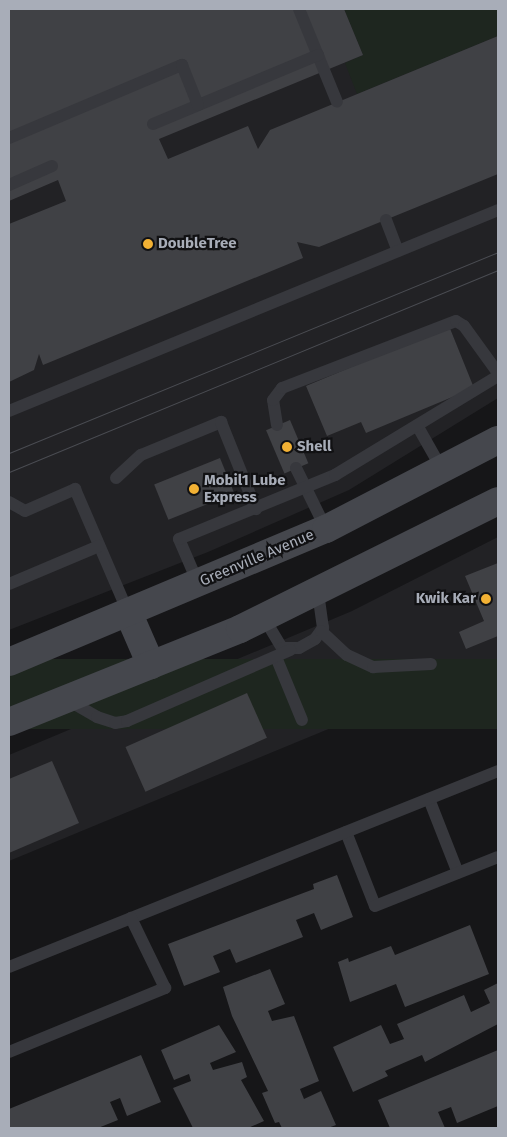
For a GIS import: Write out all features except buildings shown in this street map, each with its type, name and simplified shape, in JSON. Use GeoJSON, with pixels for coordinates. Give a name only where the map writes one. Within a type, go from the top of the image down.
{"type":"FeatureCollection","features":[{"type":"Feature","properties":{"kind":"main road","name":"Greenville Avenue"},"geometry":{"type":"LineString","coordinates":[[9,662],[326,529],[443,472],[498,440]]}},
{"type":"Feature","properties":{"kind":"main road"},"geometry":{"type":"LineString","coordinates":[[9,722],[264,618],[318,593],[498,501]]}},
{"type":"Feature","properties":{"kind":"main road"},"geometry":{"type":"LineString","coordinates":[[128,612],[151,665]]}},
{"type":"Feature","properties":{"kind":"lane"},"geometry":{"type":"LineString","coordinates":[[299,9],[337,102]]}},
{"type":"Feature","properties":{"kind":"lane"},"geometry":{"type":"LineString","coordinates":[[153,124],[318,55]]}},
{"type":"Feature","properties":{"kind":"lane"},"geometry":{"type":"LineString","coordinates":[[9,138],[182,66],[198,106]]}},
{"type":"Feature","properties":{"kind":"lane"},"geometry":{"type":"LineString","coordinates":[[9,185],[52,166]]}},
{"type":"Feature","properties":{"kind":"lane"},"geometry":{"type":"LineString","coordinates":[[9,411],[498,210]]}},
{"type":"Feature","properties":{"kind":"lane"},"geometry":{"type":"LineString","coordinates":[[386,220],[398,251]]}},
{"type":"Feature","properties":{"kind":"lane"},"geometry":{"type":"LineString","coordinates":[[198,583],[180,539],[306,488],[418,427],[498,374],[464,326],[456,321],[282,388],[273,400],[277,425]]}},
{"type":"Feature","properties":{"kind":"lane"},"geometry":{"type":"LineString","coordinates":[[116,478],[141,455],[221,422],[256,509]]}},
{"type":"Feature","properties":{"kind":"lane"},"geometry":{"type":"LineString","coordinates":[[418,427],[443,472]]}},
{"type":"Feature","properties":{"kind":"lane"},"geometry":{"type":"LineString","coordinates":[[296,468],[326,529]]}},
{"type":"Feature","properties":{"kind":"lane"},"geometry":{"type":"LineString","coordinates":[[9,502],[25,511],[75,489],[128,612]]}},
{"type":"Feature","properties":{"kind":"lane"},"geometry":{"type":"LineString","coordinates":[[9,584],[99,546]]}},
{"type":"Feature","properties":{"kind":"lane"},"geometry":{"type":"LineString","coordinates":[[66,699],[106,720],[127,721],[290,650],[321,631],[324,617],[318,593]]}},
{"type":"Feature","properties":{"kind":"lane"},"geometry":{"type":"LineString","coordinates":[[264,618],[282,648],[290,650]]}},
{"type":"Feature","properties":{"kind":"lane"},"geometry":{"type":"LineString","coordinates":[[321,631],[347,655],[373,667],[431,664]]}},
{"type":"Feature","properties":{"kind":"lane"},"geometry":{"type":"LineString","coordinates":[[276,656],[302,720]]}},
{"type":"Feature","properties":{"kind":"lane"},"geometry":{"type":"LineString","coordinates":[[9,967],[498,771]]}},
{"type":"Feature","properties":{"kind":"lane"},"geometry":{"type":"LineString","coordinates":[[430,798],[458,873]]}},
{"type":"Feature","properties":{"kind":"lane"},"geometry":{"type":"LineString","coordinates":[[346,832],[375,906],[498,857]]}},
{"type":"Feature","properties":{"kind":"lane"},"geometry":{"type":"LineString","coordinates":[[9,1052],[164,988],[132,918]]}},
{"type":"Feature","properties":{"kind":"shaded area"},"geometry":{"type":"Polygon","coordinates":[[[9,9],[498,9],[498,398],[349,490],[208,552],[9,630],[9,9]]]}},
{"type":"Feature","properties":{"kind":"shaded area"},"geometry":{"type":"Polygon","coordinates":[[[344,9],[498,9],[498,36],[357,94],[345,63],[363,55],[344,9]]]}},
{"type":"Feature","properties":{"kind":"shaded area"},"geometry":{"type":"Polygon","coordinates":[[[498,537],[498,659],[9,861],[9,755],[352,611],[498,537]]]}},
{"type":"Feature","properties":{"kind":"shaded area"},"geometry":{"type":"Polygon","coordinates":[[[9,659],[498,659],[498,729],[9,729],[9,659]]]}},
{"type":"Feature","properties":{"kind":"tram line"},"geometry":{"type":"LineString","coordinates":[[9,453],[498,252]]}},
{"type":"Feature","properties":{"kind":"tram line"},"geometry":{"type":"LineString","coordinates":[[9,472],[498,270]]}},
{"type":"Feature","properties":{"kind":"place","name":"DoubleTree"},"geometry":{"type":"Point","coordinates":[148,244]}},
{"type":"Feature","properties":{"kind":"place","name":"Shell"},"geometry":{"type":"Point","coordinates":[287,447]}},
{"type":"Feature","properties":{"kind":"place","name":"Mobil1 Lube Express"},"geometry":{"type":"Point","coordinates":[194,489]}},
{"type":"Feature","properties":{"kind":"place","name":"Kwik Kar"},"geometry":{"type":"Point","coordinates":[486,599]}}]}
